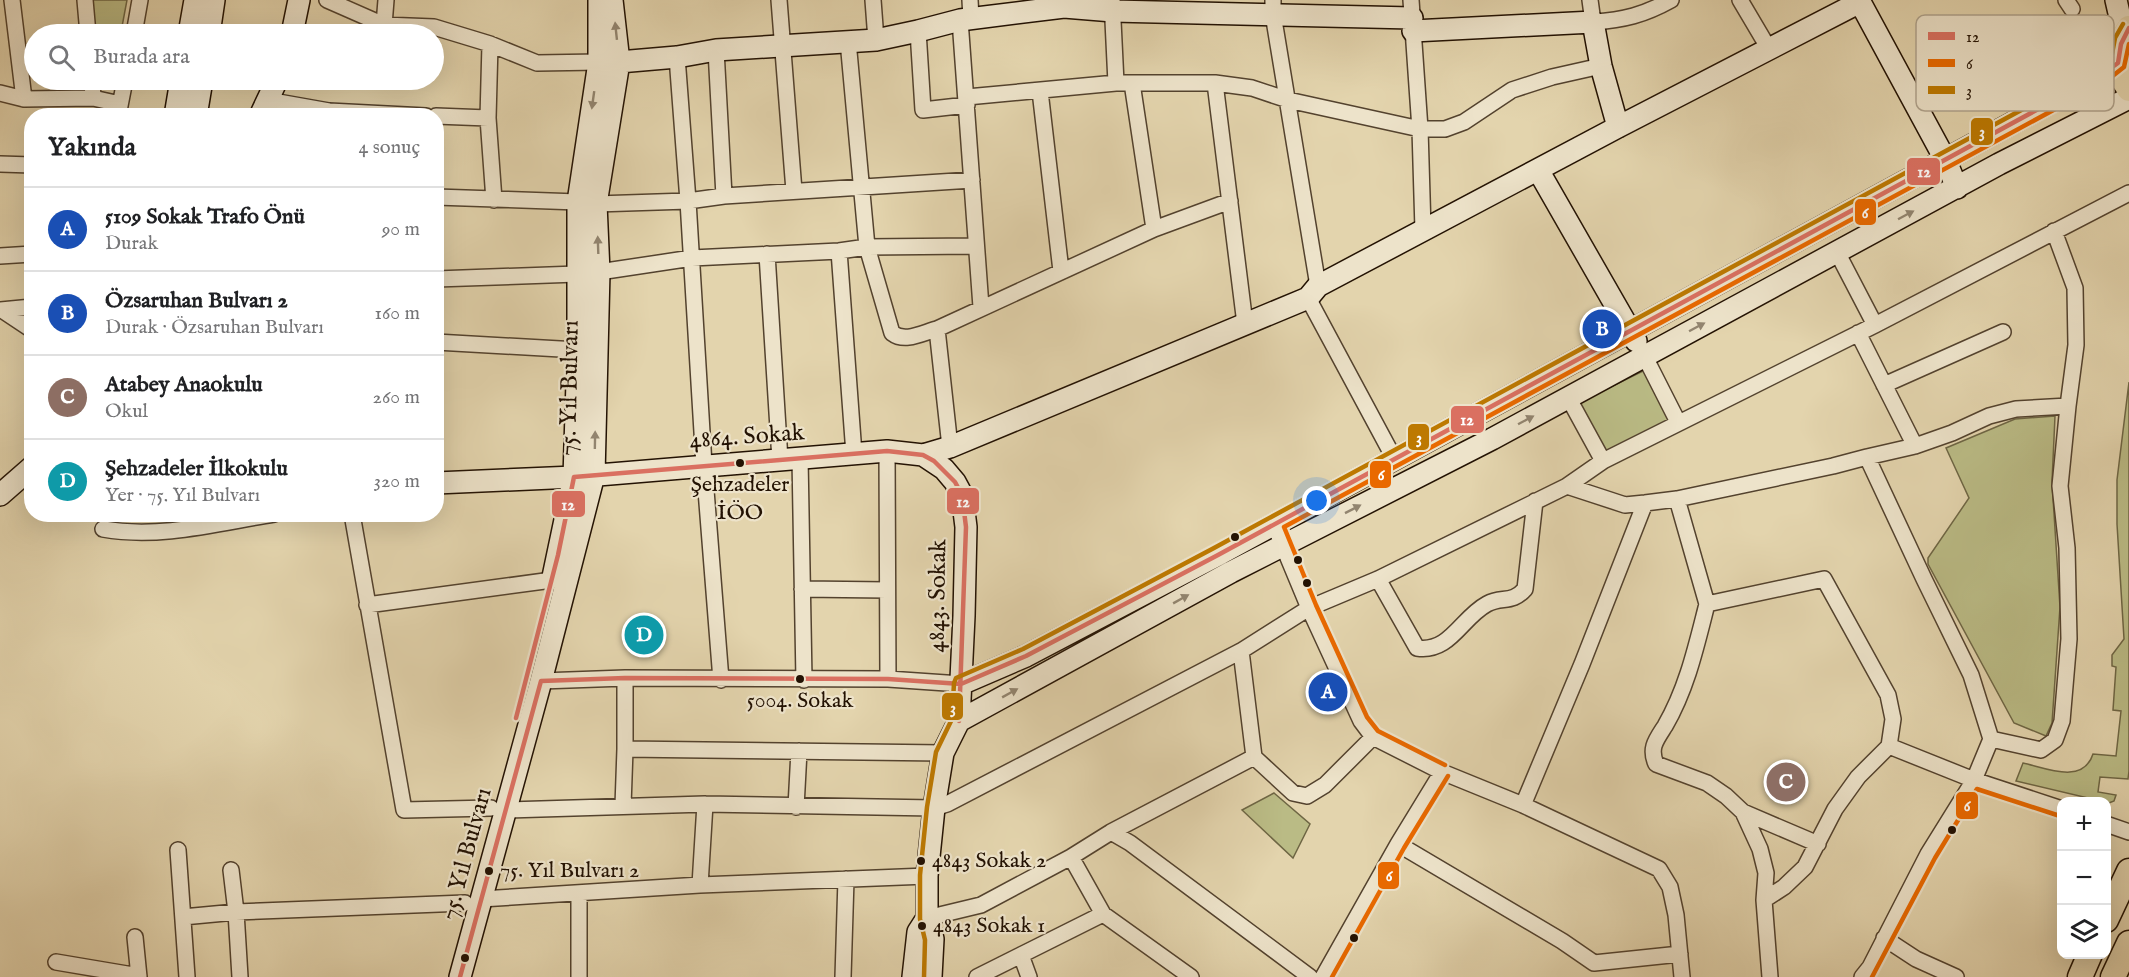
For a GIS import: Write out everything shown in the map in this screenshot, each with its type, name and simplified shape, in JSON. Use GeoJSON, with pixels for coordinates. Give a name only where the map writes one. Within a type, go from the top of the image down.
{"type":"FeatureCollection","features":[{"type":"Feature","properties":{"kind":"main road"},"geometry":{"type":"LineString","coordinates":[[2126,31],[2119,48],[2118,63],[2121,75],[2129,89]]}},
{"type":"Feature","properties":{"kind":"main road"},"geometry":{"type":"LineString","coordinates":[[2111,909],[2129,871]]}},
{"type":"Feature","properties":{"kind":"main road"},"geometry":{"type":"LineString","coordinates":[[2113,977],[2129,943]]}},
{"type":"Feature","properties":{"kind":"main road"},"geometry":{"type":"LineString","coordinates":[[2080,977],[2088,959]]}},
{"type":"Feature","properties":{"kind":"street"},"geometry":{"type":"LineString","coordinates":[[12,0],[24,99]]}},
{"type":"Feature","properties":{"kind":"street"},"geometry":{"type":"LineString","coordinates":[[85,0],[87,24]]}},
{"type":"Feature","properties":{"kind":"street"},"geometry":{"type":"LineString","coordinates":[[136,24],[140,0]]}},
{"type":"Feature","properties":{"kind":"street"},"geometry":{"type":"LineString","coordinates":[[191,24],[195,0]]}},
{"type":"Feature","properties":{"kind":"street"},"geometry":{"type":"LineString","coordinates":[[210,24],[214,0]]}},
{"type":"Feature","properties":{"kind":"street"},"geometry":{"type":"LineString","coordinates":[[294,24],[299,0]]}},
{"type":"Feature","properties":{"kind":"street"},"geometry":{"type":"LineString","coordinates":[[327,0],[380,24]]}},
{"type":"Feature","properties":{"kind":"street"},"geometry":{"type":"LineString","coordinates":[[384,24],[386,0]]}},
{"type":"Feature","properties":{"kind":"street","name":"75. Yıl Bulvarı"},"geometry":{"type":"LineString","coordinates":[[599,0],[609,62]]}},
{"type":"Feature","properties":{"kind":"street","name":"75. Yıl Bulvarı"},"geometry":{"type":"LineString","coordinates":[[445,977],[473,901],[498,809],[552,580],[584,476],[577,274],[609,62],[612,0]]}},
{"type":"Feature","properties":{"kind":"street"},"geometry":{"type":"LineString","coordinates":[[778,0],[784,47],[794,191]]}},
{"type":"Feature","properties":{"kind":"street"},"geometry":{"type":"LineString","coordinates":[[873,0],[876,40]]}},
{"type":"Feature","properties":{"kind":"street"},"geometry":{"type":"LineString","coordinates":[[1590,0],[1601,66],[1618,127]]}},
{"type":"Feature","properties":{"kind":"street"},"geometry":{"type":"LineString","coordinates":[[444,30],[490,44],[537,63],[609,62],[677,57],[716,50],[876,40],[918,31],[967,12],[1064,3],[1113,6],[1273,7],[1412,16],[1593,22],[1624,20],[1648,13],[1671,0]]}},
{"type":"Feature","properties":{"kind":"street"},"geometry":{"type":"LineString","coordinates":[[1740,0],[1769,48]]}},
{"type":"Feature","properties":{"kind":"street"},"geometry":{"type":"LineString","coordinates":[[2116,0],[2126,31]]}},
{"type":"Feature","properties":{"kind":"street"},"geometry":{"type":"LineString","coordinates":[[923,455],[950,447],[1245,324],[1313,292],[1423,230],[1860,1],[1916,105]]}},
{"type":"Feature","properties":{"kind":"street"},"geometry":{"type":"LineString","coordinates":[[1113,6],[1116,83]]}},
{"type":"Feature","properties":{"kind":"street"},"geometry":{"type":"LineString","coordinates":[[1273,7],[1288,100],[1313,292],[1395,460]]}},
{"type":"Feature","properties":{"kind":"street"},"geometry":{"type":"LineString","coordinates":[[967,12],[967,101],[975,246],[981,307]]}},
{"type":"Feature","properties":{"kind":"street"},"geometry":{"type":"LineString","coordinates":[[1412,16],[1420,129],[1423,230]]}},
{"type":"Feature","properties":{"kind":"street"},"geometry":{"type":"LineString","coordinates":[[918,31],[923,110],[967,101],[1116,83],[1215,83],[1252,88],[1288,100],[1420,129],[1445,129],[1464,122],[1512,90],[1552,77],[1601,66]]}},
{"type":"Feature","properties":{"kind":"street"},"geometry":{"type":"LineString","coordinates":[[848,41],[867,247],[892,333],[897,336],[907,338],[937,329],[1154,229],[1230,201]]}},
{"type":"Feature","properties":{"kind":"street"},"geometry":{"type":"LineString","coordinates":[[490,44],[488,118],[494,200]]}},
{"type":"Feature","properties":{"kind":"street"},"geometry":{"type":"LineString","coordinates":[[716,50],[724,196]]}},
{"type":"Feature","properties":{"kind":"street"},"geometry":{"type":"LineString","coordinates":[[677,57],[704,465],[721,680]]}},
{"type":"Feature","properties":{"kind":"street"},"geometry":{"type":"LineString","coordinates":[[2114,66],[2118,63]]}},
{"type":"Feature","properties":{"kind":"street"},"geometry":{"type":"LineString","coordinates":[[1132,83],[1154,229]]}},
{"type":"Feature","properties":{"kind":"street"},"geometry":{"type":"LineString","coordinates":[[1215,83],[1245,324]]}},
{"type":"Feature","properties":{"kind":"street"},"geometry":{"type":"LineString","coordinates":[[93,90],[93,98]]}},
{"type":"Feature","properties":{"kind":"street"},"geometry":{"type":"LineString","coordinates":[[119,108],[123,90]]}},
{"type":"Feature","properties":{"kind":"street"},"geometry":{"type":"LineString","coordinates":[[176,108],[179,90]]}},
{"type":"Feature","properties":{"kind":"street"},"geometry":{"type":"LineString","coordinates":[[197,108],[200,90]]}},
{"type":"Feature","properties":{"kind":"street"},"geometry":{"type":"LineString","coordinates":[[263,108],[272,90]]}},
{"type":"Feature","properties":{"kind":"street"},"geometry":{"type":"LineString","coordinates":[[1040,91],[1061,271]]}},
{"type":"Feature","properties":{"kind":"street"},"geometry":{"type":"LineString","coordinates":[[0,93],[24,99],[93,98],[115,108]]}},
{"type":"Feature","properties":{"kind":"street"},"geometry":{"type":"LineString","coordinates":[[2114,107],[2129,99]]}},
{"type":"Feature","properties":{"kind":"street"},"geometry":{"type":"LineString","coordinates":[[1919,111],[1946,161],[1957,188]]}},
{"type":"Feature","properties":{"kind":"street"},"geometry":{"type":"LineString","coordinates":[[541,681],[625,678],[888,679],[961,684],[1026,656],[1395,460],[2036,111]]}},
{"type":"Feature","properties":{"kind":"street"},"geometry":{"type":"LineString","coordinates":[[931,977],[933,939],[927,918],[927,876],[934,808],[943,753],[959,721],[1282,545],[1492,439],[1644,355],[2106,111]]}},
{"type":"Feature","properties":{"kind":"street"},"geometry":{"type":"LineString","coordinates":[[444,116],[488,118]]}},
{"type":"Feature","properties":{"kind":"street"},"geometry":{"type":"LineString","coordinates":[[0,164],[24,165]]}},
{"type":"Feature","properties":{"kind":"street"},"geometry":{"type":"LineString","coordinates":[[1538,170],[1644,355],[1678,422]]}},
{"type":"Feature","properties":{"kind":"street"},"geometry":{"type":"LineString","coordinates":[[444,197],[587,203],[688,201],[724,196],[972,180]]}},
{"type":"Feature","properties":{"kind":"street"},"geometry":{"type":"LineString","coordinates":[[353,522],[404,810],[705,804],[934,808],[967,794],[1241,651],[1309,608],[1378,579],[1567,486],[1603,461],[1875,325],[2129,193]]}},
{"type":"Feature","properties":{"kind":"street","name":"75. Yıl Bulvarı"},"geometry":{"type":"LineString","coordinates":[[498,809],[541,681],[584,476],[599,272],[587,203]]}},
{"type":"Feature","properties":{"kind":"street"},"geometry":{"type":"LineString","coordinates":[[1991,739],[2041,750],[2055,740],[2062,721],[2069,639],[2067,548],[2060,486],[2076,345],[2075,288],[2054,231]]}},
{"type":"Feature","properties":{"kind":"street"},"geometry":{"type":"LineString","coordinates":[[599,272],[692,258],[839,251],[867,247],[975,246]]}},
{"type":"Feature","properties":{"kind":"street"},"geometry":{"type":"LineString","coordinates":[[839,251],[854,454]]}},
{"type":"Feature","properties":{"kind":"street"},"geometry":{"type":"LineString","coordinates":[[1837,252],[1875,325]]}},
{"type":"Feature","properties":{"kind":"street"},"geometry":{"type":"LineString","coordinates":[[0,256],[24,254]]}},
{"type":"Feature","properties":{"kind":"street"},"geometry":{"type":"LineString","coordinates":[[766,254],[790,459],[802,589],[804,680]]}},
{"type":"Feature","properties":{"kind":"street"},"geometry":{"type":"LineString","coordinates":[[444,279],[577,274]]}},
{"type":"Feature","properties":{"kind":"street"},"geometry":{"type":"LineString","coordinates":[[1,310],[24,308]]}},
{"type":"Feature","properties":{"kind":"street"},"geometry":{"type":"LineString","coordinates":[[1,310],[24,325]]}},
{"type":"Feature","properties":{"kind":"street"},"geometry":{"type":"LineString","coordinates":[[937,329],[950,447]]}},
{"type":"Feature","properties":{"kind":"street"},"geometry":{"type":"LineString","coordinates":[[1884,384],[2002,332]]}},
{"type":"Feature","properties":{"kind":"street"},"geometry":{"type":"LineString","coordinates":[[1858,333],[1915,446]]}},
{"type":"Feature","properties":{"kind":"street"},"geometry":{"type":"LineString","coordinates":[[444,342],[578,350]]}},
{"type":"Feature","properties":{"kind":"street"},"geometry":{"type":"LineString","coordinates":[[1568,397],[1603,461]]}},
{"type":"Feature","properties":{"kind":"street"},"geometry":{"type":"LineString","coordinates":[[1567,486],[1625,505],[1677,499],[1915,446],[1952,433],[1989,416],[2016,409],[2068,406]]}},
{"type":"Feature","properties":{"kind":"street"},"geometry":{"type":"LineString","coordinates":[[887,451],[888,679]]}},
{"type":"Feature","properties":{"kind":"street","name":"4864. Sokak"},"geometry":{"type":"LineString","coordinates":[[444,483],[584,476],[887,451],[923,455]]}},
{"type":"Feature","properties":{"kind":"street","name":"4843. Sokak"},"geometry":{"type":"LineString","coordinates":[[923,455],[944,469],[962,495],[966,527],[959,721]]}},
{"type":"Feature","properties":{"kind":"street"},"geometry":{"type":"LineString","coordinates":[[1862,977],[1870,967],[1928,854],[1974,780],[1991,739],[1971,675],[1867,457]]}},
{"type":"Feature","properties":{"kind":"street"},"geometry":{"type":"LineString","coordinates":[[0,495],[24,474]]}},
{"type":"Feature","properties":{"kind":"street"},"geometry":{"type":"LineString","coordinates":[[1677,499],[1707,604],[1688,678],[1654,744],[1652,755],[1656,764],[1707,783],[1743,812],[1818,844]]}},
{"type":"Feature","properties":{"kind":"street"},"geometry":{"type":"LineString","coordinates":[[1378,579],[1417,648],[1425,650],[1437,647],[1448,640],[1482,607],[1491,602],[1517,598],[1525,589],[1535,501]]}},
{"type":"Feature","properties":{"kind":"street"},"geometry":{"type":"LineString","coordinates":[[1523,805],[1582,664],[1645,503]]}},
{"type":"Feature","properties":{"kind":"street"},"geometry":{"type":"LineString","coordinates":[[103,530],[157,533],[225,522]]}},
{"type":"Feature","properties":{"kind":"street"},"geometry":{"type":"LineString","coordinates":[[1274,524],[1361,722],[1373,737],[1442,772],[1523,805],[1659,869],[1670,887],[1682,977]]}},
{"type":"Feature","properties":{"kind":"street"},"geometry":{"type":"LineString","coordinates":[[1707,604],[1824,579],[1888,695],[1893,719],[1889,746],[1858,777],[1840,801],[1805,867],[1784,887],[1764,900]]}},
{"type":"Feature","properties":{"kind":"street"},"geometry":{"type":"LineString","coordinates":[[367,605],[552,580]]}},
{"type":"Feature","properties":{"kind":"street"},"geometry":{"type":"LineString","coordinates":[[802,589],[887,590]]}},
{"type":"Feature","properties":{"kind":"street"},"geometry":{"type":"LineString","coordinates":[[1241,651],[1254,757],[1293,793],[1307,796],[1325,785],[1373,737]]}},
{"type":"Feature","properties":{"kind":"street"},"geometry":{"type":"LineString","coordinates":[[623,806],[626,748],[625,678]]}},
{"type":"Feature","properties":{"kind":"street"},"geometry":{"type":"LineString","coordinates":[[1889,746],[1974,780],[2057,808]]}},
{"type":"Feature","properties":{"kind":"street"},"geometry":{"type":"LineString","coordinates":[[626,748],[943,753]]}},
{"type":"Feature","properties":{"kind":"street"},"geometry":{"type":"LineString","coordinates":[[796,807],[799,751]]}},
{"type":"Feature","properties":{"kind":"street"},"geometry":{"type":"LineString","coordinates":[[913,977],[918,932],[927,918],[981,905],[1071,857],[1111,832],[1254,757]]}},
{"type":"Feature","properties":{"kind":"street"},"geometry":{"type":"LineString","coordinates":[[1323,977],[1398,844],[1442,772]]}},
{"type":"Feature","properties":{"kind":"street"},"geometry":{"type":"LineString","coordinates":[[700,885],[705,804]]}},
{"type":"Feature","properties":{"kind":"street"},"geometry":{"type":"LineString","coordinates":[[1743,812],[1760,849],[1766,873],[1764,900],[1770,977]]}},
{"type":"Feature","properties":{"kind":"street"},"geometry":{"type":"LineString","coordinates":[[2111,825],[2129,822]]}},
{"type":"Feature","properties":{"kind":"street"},"geometry":{"type":"LineString","coordinates":[[2111,826],[2129,832]]}},
{"type":"Feature","properties":{"kind":"street"},"geometry":{"type":"LineString","coordinates":[[1111,832],[1130,843],[1310,977]]}},
{"type":"Feature","properties":{"kind":"street"},"geometry":{"type":"LineString","coordinates":[[1398,844],[1562,941],[1594,970],[1680,954]]}},
{"type":"Feature","properties":{"kind":"street"},"geometry":{"type":"LineString","coordinates":[[178,850],[187,977]]}},
{"type":"Feature","properties":{"kind":"street"},"geometry":{"type":"LineString","coordinates":[[1071,857],[1103,914],[1191,977]]}},
{"type":"Feature","properties":{"kind":"street"},"geometry":{"type":"LineString","coordinates":[[231,870],[240,977]]}},
{"type":"Feature","properties":{"kind":"street"},"geometry":{"type":"LineString","coordinates":[[183,917],[236,912],[473,901],[700,885],[927,876]]}},
{"type":"Feature","properties":{"kind":"street"},"geometry":{"type":"LineString","coordinates":[[843,977],[846,879]]}},
{"type":"Feature","properties":{"kind":"street"},"geometry":{"type":"LineString","coordinates":[[579,894],[579,977]]}},
{"type":"Feature","properties":{"kind":"street","name":"75. Yıl Bulvarı"},"geometry":{"type":"LineString","coordinates":[[460,977],[473,901]]}},
{"type":"Feature","properties":{"kind":"street"},"geometry":{"type":"LineString","coordinates":[[977,977],[1103,914]]}},
{"type":"Feature","properties":{"kind":"street"},"geometry":{"type":"LineString","coordinates":[[56,962],[139,976],[135,937]]}},
{"type":"Feature","properties":{"kind":"street"},"geometry":{"type":"LineString","coordinates":[[1884,938],[1916,959],[1956,977]]}},
{"type":"Feature","properties":{"kind":"street"},"geometry":{"type":"LineString","coordinates":[[1021,955],[1029,977]]}},
{"type":"Feature","properties":{"kind":"green space"},"geometry":{"type":"Polygon","coordinates":[[[86,0],[127,0],[122,24],[88,24],[86,0]]]}},
{"type":"Feature","properties":{"kind":"green space"},"geometry":{"type":"Polygon","coordinates":[[[1645,370],[1670,420],[1607,453],[1576,404],[1645,370]]]}},
{"type":"Feature","properties":{"kind":"green space"},"geometry":{"type":"Polygon","coordinates":[[[2129,382],[2129,771],[2128,779],[2100,777],[2098,792],[2116,795],[2111,802],[2111,797],[2084,797],[2016,781],[2023,763],[2053,771],[2073,772],[2088,763],[2093,754],[2116,756],[2121,711],[2113,710],[2116,667],[2112,666],[2112,655],[2124,639],[2117,524],[2117,480],[2129,382]]]}},
{"type":"Feature","properties":{"kind":"green space"},"geometry":{"type":"Polygon","coordinates":[[[2055,416],[2052,482],[2060,607],[2052,723],[2046,736],[2014,723],[1928,564],[1928,558],[1969,498],[1946,448],[2015,419],[2055,416]]]}},
{"type":"Feature","properties":{"kind":"green space"},"geometry":{"type":"Polygon","coordinates":[[[1274,793],[1310,824],[1293,858],[1242,810],[1274,793]]]}},
{"type":"Feature","properties":{"kind":"transit line","name":"3"},"geometry":{"type":"LineString","coordinates":[[2114,43],[2123,24]]}},
{"type":"Feature","properties":{"kind":"transit line","name":"12"},"geometry":{"type":"LineString","coordinates":[[2114,66],[2118,63],[2121,44],[2129,28]]}},
{"type":"Feature","properties":{"kind":"transit line","name":"6"},"geometry":{"type":"LineString","coordinates":[[2114,75],[2124,67],[2129,44]]}},
{"type":"Feature","properties":{"kind":"transit line","name":"3"},"geometry":{"type":"LineString","coordinates":[[924,977],[925,940],[920,919],[920,875],[927,807],[936,752],[952,719],[956,678],[1023,649],[1214,548],[2020,111]]}},
{"type":"Feature","properties":{"kind":"transit line","name":"12"},"geometry":{"type":"LineString","coordinates":[[460,977],[541,681],[625,678],[888,679],[961,684],[1026,656],[1218,555],[2035,111]]}},
{"type":"Feature","properties":{"kind":"transit line","name":"6"},"geometry":{"type":"LineString","coordinates":[[1445,765],[1378,731],[1367,717],[1316,605],[1284,527],[2051,111]]}},
{"type":"Feature","properties":{"kind":"transit line","name":"12"},"geometry":{"type":"LineString","coordinates":[[516,718],[558,555],[574,477],[887,451],[923,455],[934,461],[955,482],[962,495],[966,527],[959,721]]}},
{"type":"Feature","properties":{"kind":"transit line","name":"6"},"geometry":{"type":"LineString","coordinates":[[1332,977],[1404,848],[1448,776]]}},
{"type":"Feature","properties":{"kind":"transit line","name":"6"},"geometry":{"type":"LineString","coordinates":[[1872,977],[1935,858],[1977,789],[2057,815]]}},
{"type":"Feature","properties":{"kind":"place","name":"Özsaruhan Bulvarı 2"},"geometry":{"type":"Point","coordinates":[1602,329]}},
{"type":"Feature","properties":{"kind":"place","name":"Şehzadeler İÖO"},"geometry":{"type":"Point","coordinates":[740,463]}},
{"type":"Feature","properties":{"kind":"place","name":"Şehzadeler İlkokulu"},"geometry":{"type":"Point","coordinates":[644,635]}},
{"type":"Feature","properties":{"kind":"place","name":"5004. Sokak"},"geometry":{"type":"Point","coordinates":[800,679]}},
{"type":"Feature","properties":{"kind":"place","name":"5109 Sokak Trafo Önü"},"geometry":{"type":"Point","coordinates":[1328,692]}},
{"type":"Feature","properties":{"kind":"place","name":"Atabey Anaokulu"},"geometry":{"type":"Point","coordinates":[1786,782]}},
{"type":"Feature","properties":{"kind":"place","name":"4843 Sokak 2"},"geometry":{"type":"Point","coordinates":[921,861]}},
{"type":"Feature","properties":{"kind":"place","name":"75. Yıl Bulvarı 2"},"geometry":{"type":"Point","coordinates":[489,871]}},
{"type":"Feature","properties":{"kind":"place","name":"4843 Sokak 1"},"geometry":{"type":"Point","coordinates":[922,926]}}]}
